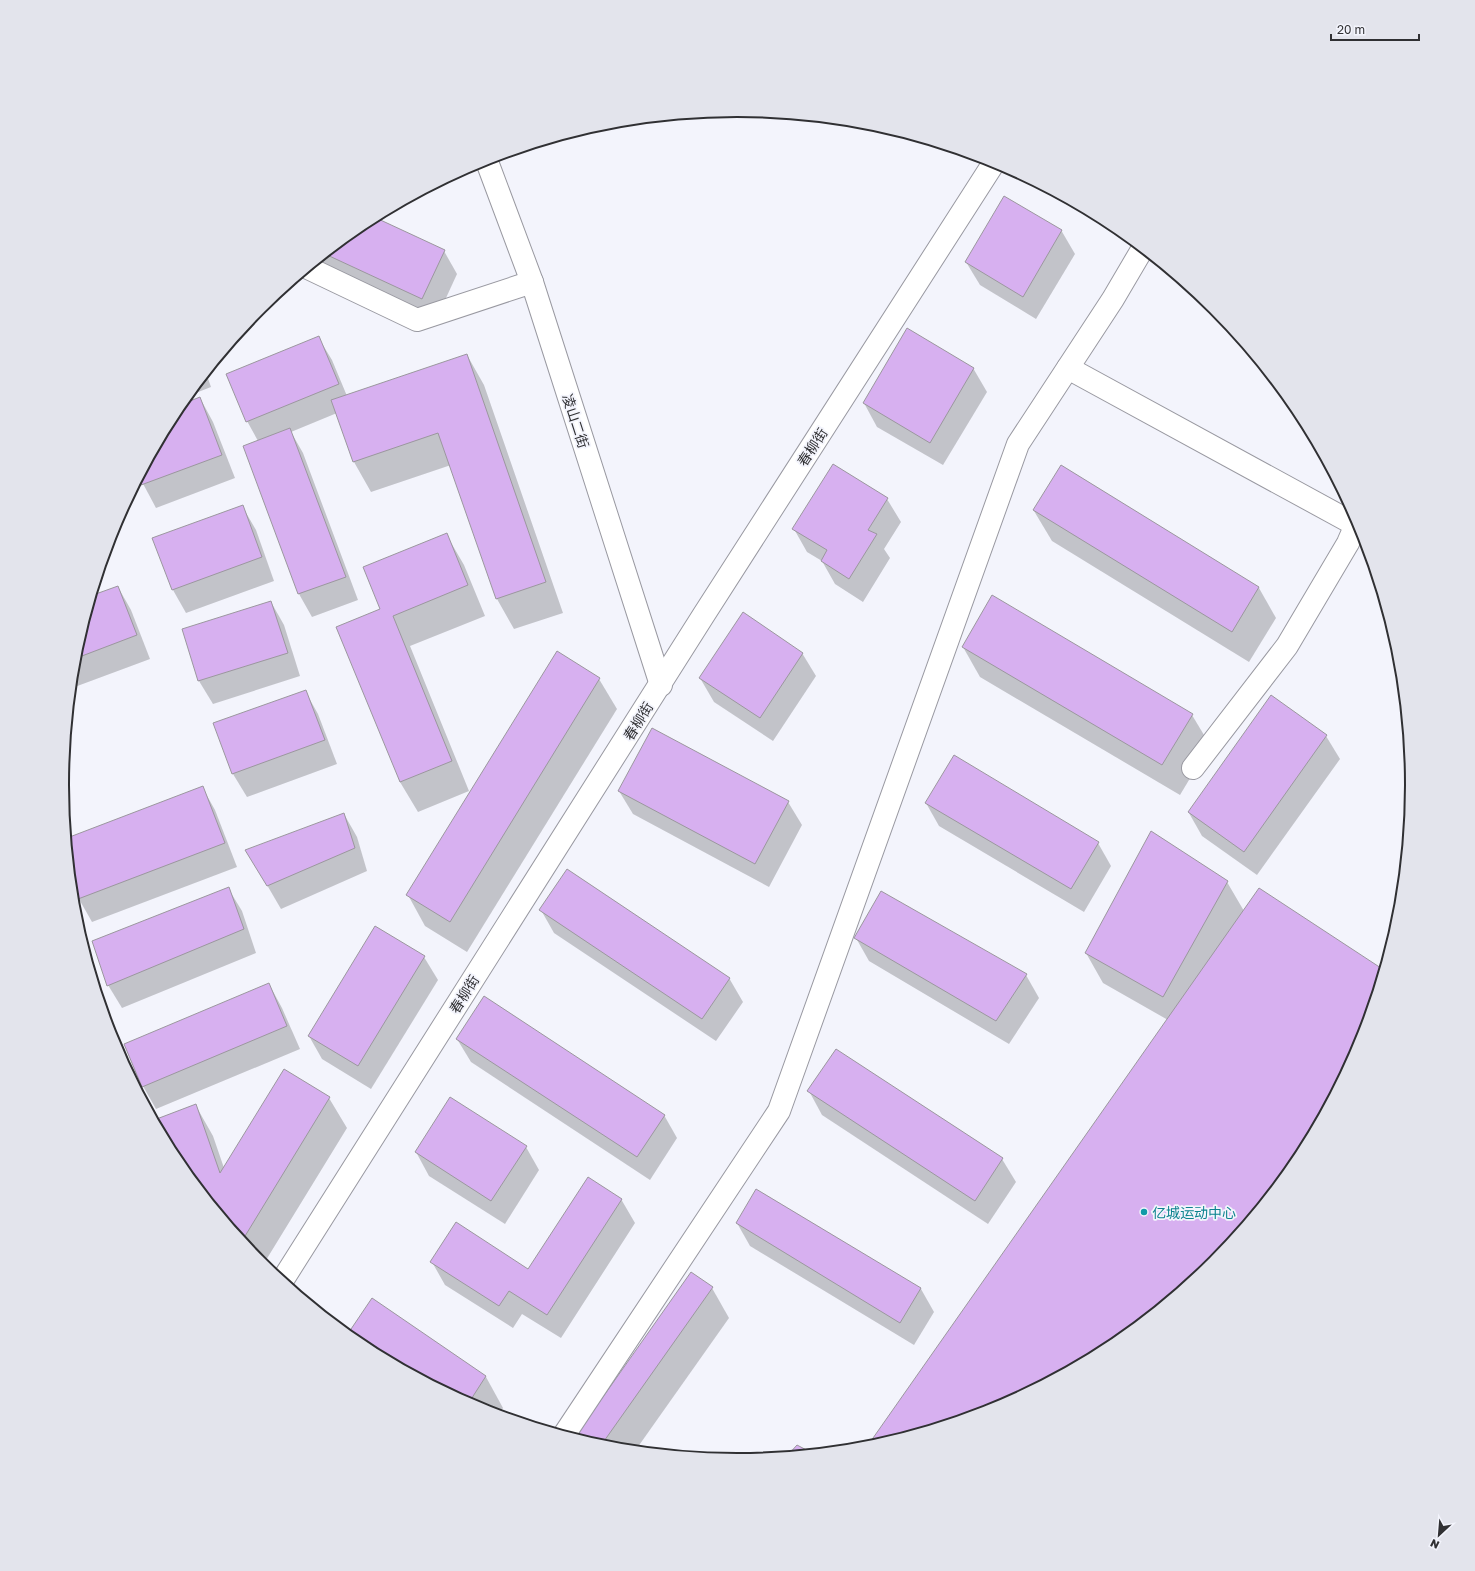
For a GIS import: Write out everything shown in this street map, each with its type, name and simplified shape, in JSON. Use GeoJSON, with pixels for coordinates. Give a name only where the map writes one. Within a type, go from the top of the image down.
{"type":"FeatureCollection","features":[{"type":"Feature","properties":{"kind":"street","name":"凌山二街"},"geometry":{"type":"LineString","coordinates":[[488,165],[532,282],[660,685]]}},
{"type":"Feature","properties":{"kind":"street","name":"春柳街"},"geometry":{"type":"LineString","coordinates":[[285,1277],[991,167]]}},
{"type":"Feature","properties":{"kind":"street"},"geometry":{"type":"LineString","coordinates":[[566,1432],[779,1111],[1018,444],[1113,299],[1140,252]]}},
{"type":"Feature","properties":{"kind":"street"},"geometry":{"type":"LineString","coordinates":[[313,270],[417,320],[532,282]]}},
{"type":"Feature","properties":{"kind":"street"},"geometry":{"type":"LineString","coordinates":[[1068,368],[1350,519]]}},
{"type":"Feature","properties":{"kind":"street"},"geometry":{"type":"LineString","coordinates":[[1193,768],[1287,646],[1348,543],[1354,529]]}},
{"type":"Feature","properties":{"kind":"building"},"geometry":{"type":"Polygon","coordinates":[[[1004,196],[1062,230],[1023,297],[965,262],[1004,196]]]}},
{"type":"Feature","properties":{"kind":"building"},"geometry":{"type":"Polygon","coordinates":[[[381,220],[445,250],[422,299],[330,256],[381,220]]]}},
{"type":"Feature","properties":{"kind":"building"},"geometry":{"type":"Polygon","coordinates":[[[907,328],[974,368],[930,443],[863,403],[907,328]]]}},
{"type":"Feature","properties":{"kind":"building"},"geometry":{"type":"Polygon","coordinates":[[[319,336],[339,384],[246,422],[226,374],[319,336]]]}},
{"type":"Feature","properties":{"kind":"building"},"geometry":{"type":"Polygon","coordinates":[[[467,354],[546,582],[496,599],[438,433],[353,462],[331,400],[467,354]]]}},
{"type":"Feature","properties":{"kind":"building"},"geometry":{"type":"Polygon","coordinates":[[[200,397],[222,455],[141,485],[159,451],[192,400],[200,397]]]}},
{"type":"Feature","properties":{"kind":"building"},"geometry":{"type":"Polygon","coordinates":[[[290,428],[346,577],[298,594],[243,446],[290,428]]]}},
{"type":"Feature","properties":{"kind":"building"},"geometry":{"type":"Polygon","coordinates":[[[833,464],[888,498],[868,530],[877,534],[849,579],[821,561],[827,550],[792,529],[833,464]]]}},
{"type":"Feature","properties":{"kind":"building"},"geometry":{"type":"Polygon","coordinates":[[[1061,465],[1259,587],[1232,632],[1033,510],[1061,465]]]}},
{"type":"Feature","properties":{"kind":"building"},"geometry":{"type":"Polygon","coordinates":[[[243,505],[262,557],[172,590],[152,538],[243,505]]]}},
{"type":"Feature","properties":{"kind":"building"},"geometry":{"type":"Polygon","coordinates":[[[447,533],[468,585],[393,616],[452,761],[400,782],[336,627],[380,609],[363,567],[447,533]]]}},
{"type":"Feature","properties":{"kind":"building"},"geometry":{"type":"Polygon","coordinates":[[[118,586],[137,635],[82,656],[92,612],[97,593],[118,586]]]}},
{"type":"Feature","properties":{"kind":"building"},"geometry":{"type":"Polygon","coordinates":[[[992,595],[1193,714],[1162,765],[962,647],[992,595]]]}},
{"type":"Feature","properties":{"kind":"building"},"geometry":{"type":"Polygon","coordinates":[[[271,601],[288,653],[198,681],[182,629],[271,601]]]}},
{"type":"Feature","properties":{"kind":"building"},"geometry":{"type":"Polygon","coordinates":[[[743,612],[803,653],[760,718],[699,678],[743,612]]]}},
{"type":"Feature","properties":{"kind":"building"},"geometry":{"type":"Polygon","coordinates":[[[557,651],[600,678],[450,922],[406,895],[557,651]]]}},
{"type":"Feature","properties":{"kind":"building"},"geometry":{"type":"Polygon","coordinates":[[[306,690],[325,740],[232,774],[213,723],[306,690]]]}},
{"type":"Feature","properties":{"kind":"building"},"geometry":{"type":"Polygon","coordinates":[[[1271,695],[1327,735],[1244,852],[1188,812],[1271,695]]]}},
{"type":"Feature","properties":{"kind":"building"},"geometry":{"type":"Polygon","coordinates":[[[652,728],[789,801],[755,864],[618,791],[652,728]]]}},
{"type":"Feature","properties":{"kind":"building"},"geometry":{"type":"Polygon","coordinates":[[[954,755],[1099,842],[1071,889],[925,803],[954,755]]]}},
{"type":"Feature","properties":{"kind":"building"},"geometry":{"type":"Polygon","coordinates":[[[203,786],[225,843],[79,899],[71,837],[203,786]]]}},
{"type":"Feature","properties":{"kind":"building"},"geometry":{"type":"Polygon","coordinates":[[[344,813],[355,848],[267,886],[245,850],[344,813]]]}},
{"type":"Feature","properties":{"kind":"building"},"geometry":{"type":"Polygon","coordinates":[[[1151,831],[1228,881],[1163,997],[1085,953],[1151,831]]]}},
{"type":"Feature","properties":{"kind":"building"},"geometry":{"type":"Polygon","coordinates":[[[567,869],[730,978],[702,1019],[539,910],[567,869]]]}},
{"type":"Feature","properties":{"kind":"building"},"geometry":{"type":"Polygon","coordinates":[[[229,887],[244,929],[107,986],[92,941],[229,887]]]}},
{"type":"Feature","properties":{"kind":"building","name":"亿城运动中心"},"geometry":{"type":"Polygon","coordinates":[[[1259,888],[1380,968],[1371,1000],[1337,1081],[1316,1120],[1293,1157],[1268,1192],[1240,1226],[1210,1258],[1178,1288],[1144,1316],[1109,1341],[1072,1364],[1033,1385],[952,1419],[871,1440],[1259,888]]]}},
{"type":"Feature","properties":{"kind":"building"},"geometry":{"type":"Polygon","coordinates":[[[881,891],[1027,974],[996,1021],[854,938],[881,891]]]}},
{"type":"Feature","properties":{"kind":"building"},"geometry":{"type":"Polygon","coordinates":[[[375,926],[425,956],[358,1066],[308,1036],[375,926]]]}},
{"type":"Feature","properties":{"kind":"building"},"geometry":{"type":"Polygon","coordinates":[[[269,983],[287,1026],[142,1087],[124,1044],[269,983]]]}},
{"type":"Feature","properties":{"kind":"building"},"geometry":{"type":"Polygon","coordinates":[[[484,996],[665,1115],[637,1157],[456,1039],[484,996]]]}},
{"type":"Feature","properties":{"kind":"building"},"geometry":{"type":"Polygon","coordinates":[[[836,1049],[1003,1158],[975,1201],[807,1091],[836,1049]]]}},
{"type":"Feature","properties":{"kind":"building"},"geometry":{"type":"Polygon","coordinates":[[[284,1069],[330,1097],[245,1236],[207,1192],[182,1157],[158,1118],[196,1104],[220,1173],[284,1069]]]}},
{"type":"Feature","properties":{"kind":"building"},"geometry":{"type":"Polygon","coordinates":[[[450,1097],[527,1146],[491,1201],[415,1152],[450,1097]]]}},
{"type":"Feature","properties":{"kind":"building"},"geometry":{"type":"Polygon","coordinates":[[[588,1177],[622,1199],[547,1315],[509,1291],[499,1306],[430,1262],[456,1222],[528,1269],[588,1177]]]}},
{"type":"Feature","properties":{"kind":"building"},"geometry":{"type":"Polygon","coordinates":[[[756,1189],[921,1288],[900,1323],[736,1223],[756,1189]]]}},
{"type":"Feature","properties":{"kind":"building"},"geometry":{"type":"Polygon","coordinates":[[[691,1272],[713,1287],[605,1440],[577,1434],[691,1272]]]}},
{"type":"Feature","properties":{"kind":"building"},"geometry":{"type":"Polygon","coordinates":[[[372,1298],[486,1376],[472,1398],[442,1385],[403,1364],[350,1330],[372,1298]]]}},
{"type":"Feature","properties":{"kind":"building"},"geometry":{"type":"Polygon","coordinates":[[[797,1445],[807,1450],[791,1452],[797,1445]]]}},
{"type":"Feature","properties":{"kind":"place","name":"亿城运动中心"},"geometry":{"type":"Point","coordinates":[1144,1212]}}]}
